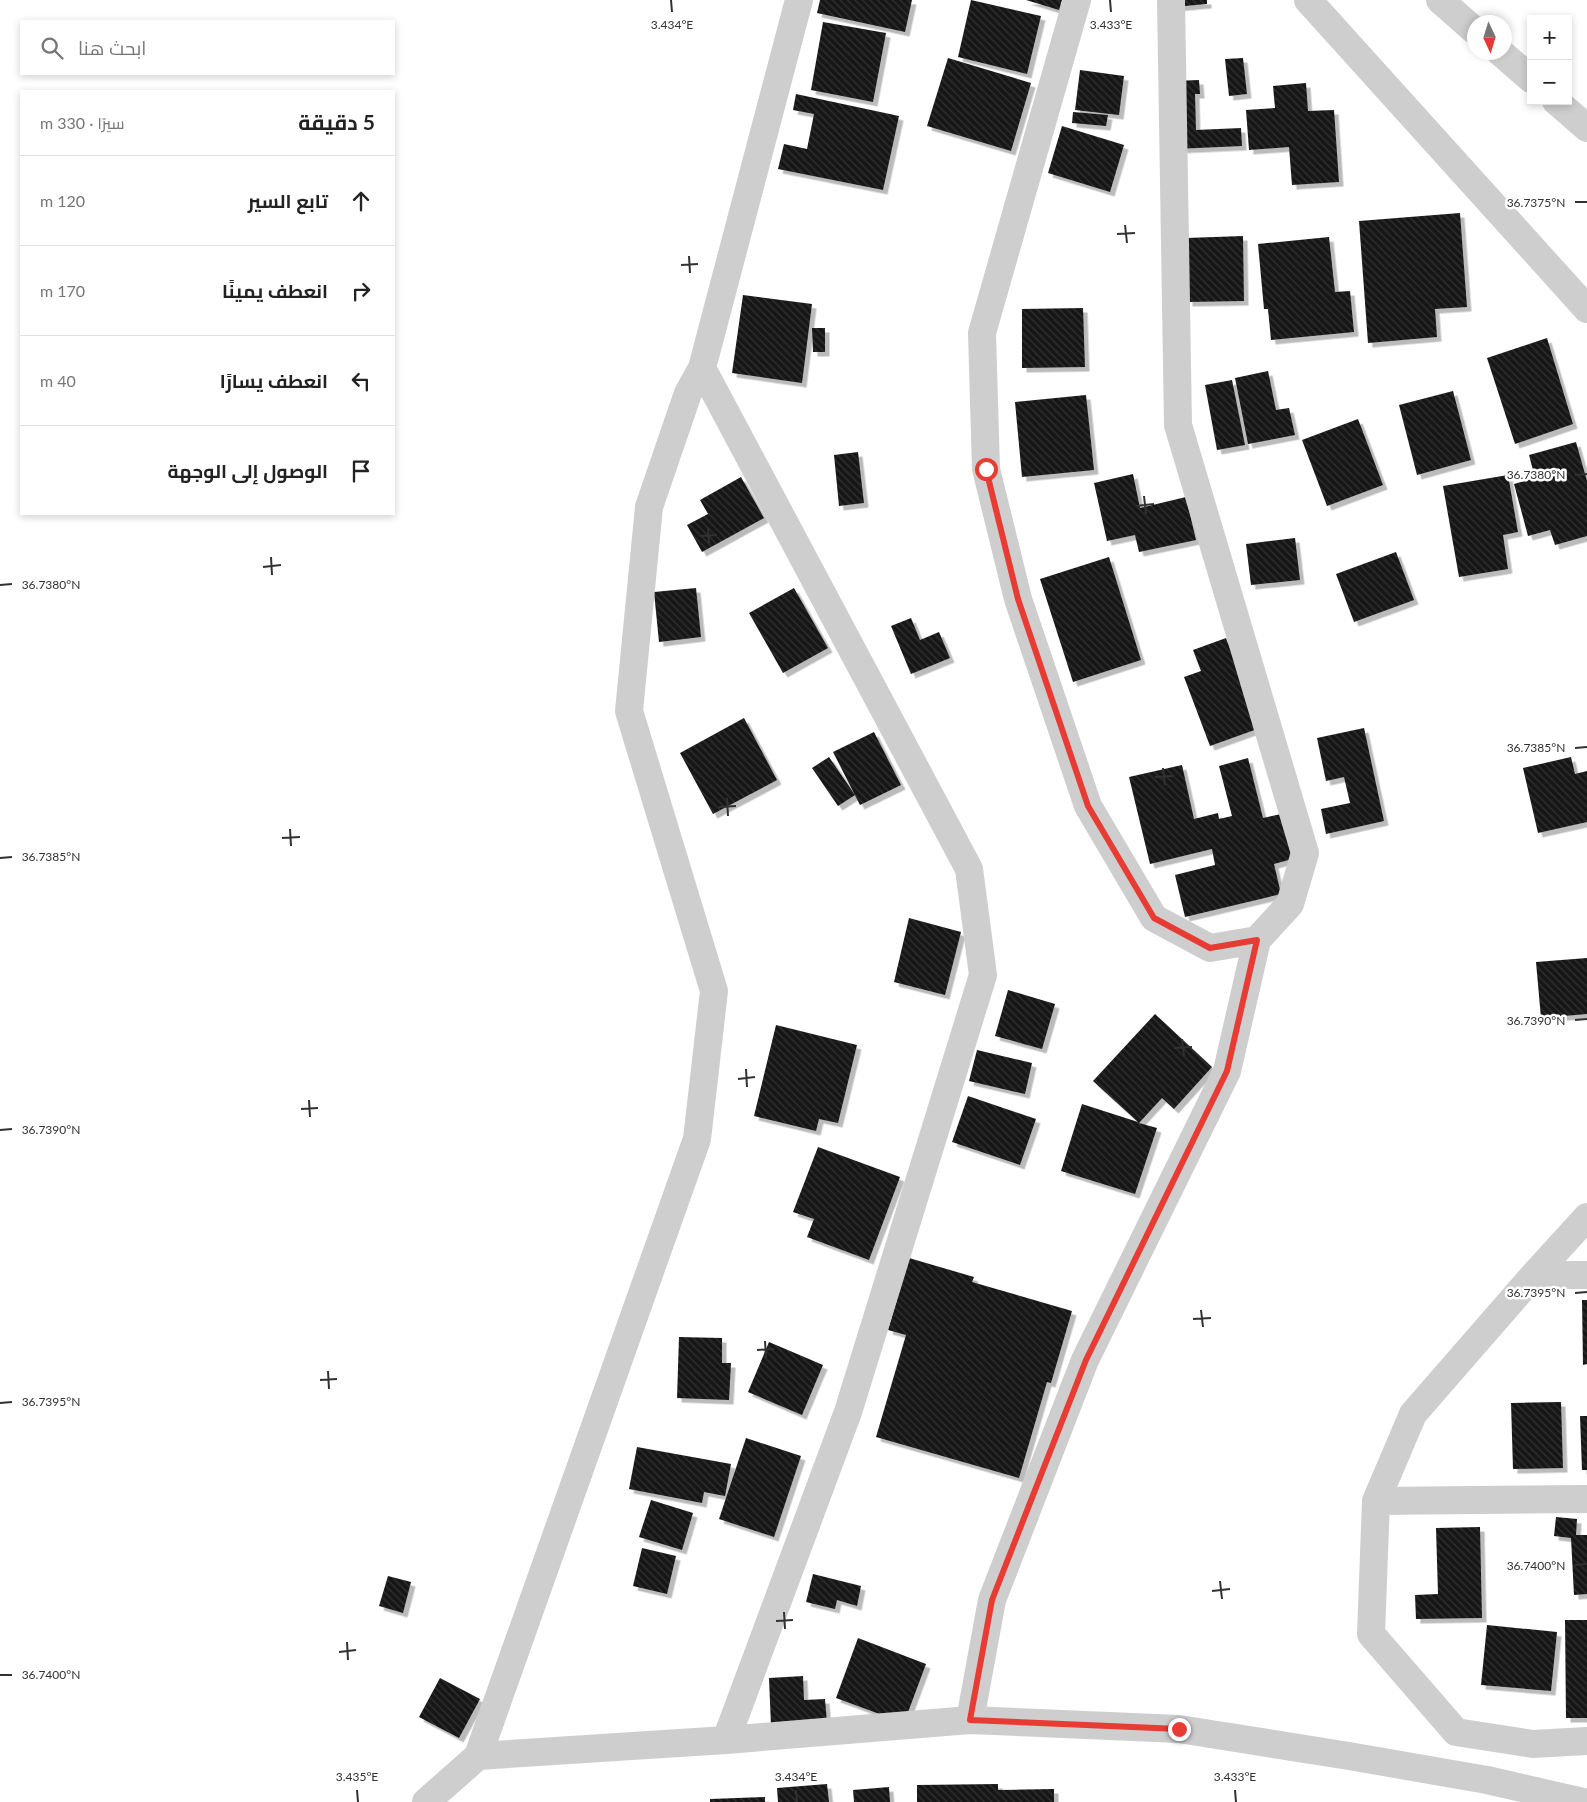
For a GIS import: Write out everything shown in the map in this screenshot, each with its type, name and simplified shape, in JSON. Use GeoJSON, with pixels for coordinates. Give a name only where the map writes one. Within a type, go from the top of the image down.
{"type":"FeatureCollection","features":[{"type":"Feature","properties":{"kind":"street"},"geometry":{"type":"LineString","coordinates":[[426,1802],[478,1756],[697,1139],[714,991],[629,711],[649,507],[688,393],[702,368],[800,0]]}},
{"type":"Feature","properties":{"kind":"street"},"geometry":{"type":"LineString","coordinates":[[1077,0],[982,333],[986,469],[1018,599],[1088,806],[1154,918],[1210,948],[1257,940]]}},
{"type":"Feature","properties":{"kind":"street"},"geometry":{"type":"LineString","coordinates":[[970,1720],[992,1600],[1086,1360],[1227,1071],[1257,940],[1290,904],[1305,852],[1178,425],[1171,0]]}},
{"type":"Feature","properties":{"kind":"street"},"geometry":{"type":"LineString","coordinates":[[1308,0],[1587,309]]}},
{"type":"Feature","properties":{"kind":"street"},"geometry":{"type":"LineString","coordinates":[[1440,0],[1467,24]]}},
{"type":"Feature","properties":{"kind":"street"},"geometry":{"type":"LineString","coordinates":[[1509,60],[1527,76]]}},
{"type":"Feature","properties":{"kind":"street"},"geometry":{"type":"LineString","coordinates":[[1561,105],[1587,128]]}},
{"type":"Feature","properties":{"kind":"street"},"geometry":{"type":"LineString","coordinates":[[702,368],[969,869],[983,975],[848,1412],[726,1740]]}},
{"type":"Feature","properties":{"kind":"street"},"geometry":{"type":"LineString","coordinates":[[1587,1217],[1534,1275],[1414,1414],[1376,1501],[1370,1634],[1456,1732],[1533,1744],[1587,1741]]}},
{"type":"Feature","properties":{"kind":"street"},"geometry":{"type":"LineString","coordinates":[[1534,1275],[1587,1275]]}},
{"type":"Feature","properties":{"kind":"street"},"geometry":{"type":"LineString","coordinates":[[1376,1501],[1587,1498]]}},
{"type":"Feature","properties":{"kind":"street"},"geometry":{"type":"LineString","coordinates":[[478,1756],[726,1740],[970,1720],[1179,1729],[1487,1780],[1583,1802]]}},
{"type":"Feature","properties":{"kind":"building"},"geometry":{"type":"Polygon","coordinates":[[[820,0],[912,0],[905,32],[817,13],[820,0]]]}},
{"type":"Feature","properties":{"kind":"building"},"geometry":{"type":"Polygon","coordinates":[[[971,0],[1041,16],[1027,74],[958,57],[971,0]]]}},
{"type":"Feature","properties":{"kind":"building"},"geometry":{"type":"Polygon","coordinates":[[[1026,0],[1062,0],[1059,10],[1026,0]]]}},
{"type":"Feature","properties":{"kind":"building"},"geometry":{"type":"Polygon","coordinates":[[[1162,0],[1207,0],[1207,4],[1163,8],[1162,0]]]}},
{"type":"Feature","properties":{"kind":"building"},"geometry":{"type":"Polygon","coordinates":[[[823,22],[886,33],[873,102],[811,90],[823,22]]]}},
{"type":"Feature","properties":{"kind":"building"},"geometry":{"type":"Polygon","coordinates":[[[948,58],[1031,83],[1011,151],[927,126],[948,58]]]}},
{"type":"Feature","properties":{"kind":"building"},"geometry":{"type":"Polygon","coordinates":[[[1243,58],[1247,94],[1229,96],[1225,59],[1243,58]]]}},
{"type":"Feature","properties":{"kind":"building"},"geometry":{"type":"Polygon","coordinates":[[[1080,70],[1124,76],[1119,115],[1075,110],[1080,70]]]}},
{"type":"Feature","properties":{"kind":"building"},"geometry":{"type":"Polygon","coordinates":[[[1199,80],[1200,94],[1195,94],[1196,130],[1241,128],[1242,146],[1175,149],[1173,81],[1199,80]]]}},
{"type":"Feature","properties":{"kind":"building"},"geometry":{"type":"Polygon","coordinates":[[[1306,83],[1308,111],[1334,110],[1339,182],[1292,185],[1289,147],[1249,150],[1246,110],[1275,108],[1273,86],[1306,83]]]}},
{"type":"Feature","properties":{"kind":"building"},"geometry":{"type":"Polygon","coordinates":[[[796,94],[899,116],[883,190],[778,169],[784,144],[807,149],[814,114],[793,110],[796,94]]]}},
{"type":"Feature","properties":{"kind":"building"},"geometry":{"type":"Polygon","coordinates":[[[1073,112],[1108,115],[1106,126],[1072,123],[1073,112]]]}},
{"type":"Feature","properties":{"kind":"building"},"geometry":{"type":"Polygon","coordinates":[[[1062,126],[1124,145],[1110,192],[1048,173],[1062,126]]]}},
{"type":"Feature","properties":{"kind":"building"},"geometry":{"type":"Polygon","coordinates":[[[1460,213],[1467,307],[1435,309],[1437,337],[1368,343],[1359,221],[1460,213]]]}},
{"type":"Feature","properties":{"kind":"building"},"geometry":{"type":"Polygon","coordinates":[[[1243,236],[1244,301],[1188,302],[1186,238],[1243,236]]]}},
{"type":"Feature","properties":{"kind":"building"},"geometry":{"type":"Polygon","coordinates":[[[1329,237],[1335,292],[1350,291],[1354,332],[1271,340],[1268,309],[1264,309],[1258,244],[1329,237]]]}},
{"type":"Feature","properties":{"kind":"building"},"geometry":{"type":"Polygon","coordinates":[[[743,295],[812,304],[802,383],[732,373],[743,295]]]}},
{"type":"Feature","properties":{"kind":"building"},"geometry":{"type":"Polygon","coordinates":[[[1083,308],[1085,367],[1022,368],[1022,309],[1083,308]]]}},
{"type":"Feature","properties":{"kind":"building"},"geometry":{"type":"Polygon","coordinates":[[[812,328],[825,328],[825,352],[813,352],[812,328]]]}},
{"type":"Feature","properties":{"kind":"building"},"geometry":{"type":"Polygon","coordinates":[[[1547,338],[1573,424],[1515,444],[1487,358],[1547,338]]]}},
{"type":"Feature","properties":{"kind":"building"},"geometry":{"type":"Polygon","coordinates":[[[1268,371],[1276,410],[1289,408],[1295,435],[1248,444],[1235,378],[1268,371]]]}},
{"type":"Feature","properties":{"kind":"building"},"geometry":{"type":"Polygon","coordinates":[[[1232,380],[1245,445],[1217,450],[1205,385],[1232,380]]]}},
{"type":"Feature","properties":{"kind":"building"},"geometry":{"type":"Polygon","coordinates":[[[1453,391],[1471,460],[1417,475],[1399,405],[1453,391]]]}},
{"type":"Feature","properties":{"kind":"building"},"geometry":{"type":"Polygon","coordinates":[[[1086,395],[1094,470],[1022,477],[1015,402],[1086,395]]]}},
{"type":"Feature","properties":{"kind":"building"},"geometry":{"type":"Polygon","coordinates":[[[1358,419],[1383,485],[1327,506],[1302,440],[1358,419]]]}},
{"type":"Feature","properties":{"kind":"building"},"geometry":{"type":"Polygon","coordinates":[[[1576,442],[1587,481],[1587,536],[1555,545],[1550,530],[1528,536],[1514,484],[1535,478],[1529,455],[1576,442]]]}},
{"type":"Feature","properties":{"kind":"building"},"geometry":{"type":"Polygon","coordinates":[[[858,452],[864,503],[839,506],[834,455],[858,452]]]}},
{"type":"Feature","properties":{"kind":"building"},"geometry":{"type":"Polygon","coordinates":[[[1133,474],[1140,508],[1186,497],[1196,540],[1139,552],[1135,535],[1107,541],[1094,483],[1133,474]]]}},
{"type":"Feature","properties":{"kind":"building"},"geometry":{"type":"Polygon","coordinates":[[[1508,475],[1518,532],[1503,535],[1508,569],[1459,577],[1443,486],[1508,475]]]}},
{"type":"Feature","properties":{"kind":"building"},"geometry":{"type":"Polygon","coordinates":[[[741,477],[764,518],[702,552],[687,525],[708,514],[700,500],[741,477]]]}},
{"type":"Feature","properties":{"kind":"building"},"geometry":{"type":"Polygon","coordinates":[[[1295,538],[1300,580],[1251,585],[1246,544],[1295,538]]]}},
{"type":"Feature","properties":{"kind":"building"},"geometry":{"type":"Polygon","coordinates":[[[1396,552],[1414,600],[1354,622],[1336,574],[1396,552]]]}},
{"type":"Feature","properties":{"kind":"building"},"geometry":{"type":"Polygon","coordinates":[[[1109,557],[1141,660],[1073,682],[1040,579],[1109,557]]]}},
{"type":"Feature","properties":{"kind":"building"},"geometry":{"type":"Polygon","coordinates":[[[696,588],[701,637],[659,642],[654,592],[696,588]]]}},
{"type":"Feature","properties":{"kind":"building"},"geometry":{"type":"Polygon","coordinates":[[[794,588],[828,648],[783,673],[749,613],[794,588]]]}},
{"type":"Feature","properties":{"kind":"building"},"geometry":{"type":"Polygon","coordinates":[[[911,618],[920,640],[939,632],[950,658],[911,674],[891,626],[911,618]]]}},
{"type":"Feature","properties":{"kind":"building"},"geometry":{"type":"Polygon","coordinates":[[[1226,638],[1260,728],[1210,746],[1184,677],[1201,671],[1193,650],[1226,638]]]}},
{"type":"Feature","properties":{"kind":"building"},"geometry":{"type":"Polygon","coordinates":[[[744,718],[777,780],[713,814],[680,753],[744,718]]]}},
{"type":"Feature","properties":{"kind":"building"},"geometry":{"type":"Polygon","coordinates":[[[1364,728],[1384,821],[1326,834],[1321,809],[1350,803],[1344,777],[1326,781],[1317,738],[1364,728]]]}},
{"type":"Feature","properties":{"kind":"building"},"geometry":{"type":"Polygon","coordinates":[[[874,732],[901,785],[860,805],[833,752],[874,732]]]}},
{"type":"Feature","properties":{"kind":"building"},"geometry":{"type":"Polygon","coordinates":[[[829,757],[855,795],[838,806],[812,768],[829,757]]]}},
{"type":"Feature","properties":{"kind":"building"},"geometry":{"type":"Polygon","coordinates":[[[1571,757],[1575,774],[1587,771],[1587,822],[1538,833],[1523,768],[1571,757]]]}},
{"type":"Feature","properties":{"kind":"building"},"geometry":{"type":"Polygon","coordinates":[[[1248,758],[1263,818],[1281,814],[1292,859],[1274,864],[1281,894],[1185,917],[1175,875],[1215,865],[1212,849],[1150,864],[1129,777],[1182,765],[1194,819],[1218,813],[1219,819],[1232,816],[1219,766],[1248,758]]]}},
{"type":"Feature","properties":{"kind":"building"},"geometry":{"type":"Polygon","coordinates":[[[909,918],[961,932],[945,995],[894,982],[909,918]]]}},
{"type":"Feature","properties":{"kind":"building"},"geometry":{"type":"Polygon","coordinates":[[[1587,958],[1587,1014],[1541,1018],[1536,962],[1587,958]]]}},
{"type":"Feature","properties":{"kind":"building"},"geometry":{"type":"Polygon","coordinates":[[[1008,990],[1055,1004],[1042,1049],[995,1036],[1008,990]]]}},
{"type":"Feature","properties":{"kind":"building"},"geometry":{"type":"Polygon","coordinates":[[[1155,1014],[1212,1067],[1174,1109],[1162,1098],[1139,1123],[1157,1128],[1135,1194],[1061,1171],[1082,1104],[1138,1122],[1093,1081],[1155,1014]]]}},
{"type":"Feature","properties":{"kind":"building"},"geometry":{"type":"Polygon","coordinates":[[[776,1025],[857,1045],[838,1123],[819,1119],[816,1131],[754,1116],[776,1025]]]}},
{"type":"Feature","properties":{"kind":"building"},"geometry":{"type":"Polygon","coordinates":[[[977,1050],[1032,1063],[1025,1094],[969,1081],[977,1050]]]}},
{"type":"Feature","properties":{"kind":"building"},"geometry":{"type":"Polygon","coordinates":[[[968,1096],[1036,1119],[1020,1165],[952,1142],[968,1096]]]}},
{"type":"Feature","properties":{"kind":"building"},"geometry":{"type":"Polygon","coordinates":[[[818,1147],[900,1177],[869,1260],[807,1237],[814,1219],[793,1212],[818,1147]]]}},
{"type":"Feature","properties":{"kind":"building"},"geometry":{"type":"Polygon","coordinates":[[[909,1258],[974,1277],[972,1282],[1072,1311],[1051,1383],[1047,1382],[1019,1478],[876,1437],[906,1335],[888,1330],[909,1258]]]}},
{"type":"Feature","properties":{"kind":"building"},"geometry":{"type":"Polygon","coordinates":[[[1582,1300],[1587,1300],[1587,1364],[1583,1365],[1582,1300]]]}},
{"type":"Feature","properties":{"kind":"building"},"geometry":{"type":"Polygon","coordinates":[[[679,1337],[722,1338],[722,1363],[731,1363],[729,1400],[677,1398],[679,1337]]]}},
{"type":"Feature","properties":{"kind":"building"},"geometry":{"type":"Polygon","coordinates":[[[769,1342],[823,1365],[802,1415],[748,1392],[769,1342]]]}},
{"type":"Feature","properties":{"kind":"building"},"geometry":{"type":"Polygon","coordinates":[[[1561,1402],[1563,1468],[1513,1469],[1511,1403],[1561,1402]]]}},
{"type":"Feature","properties":{"kind":"building"},"geometry":{"type":"Polygon","coordinates":[[[1580,1416],[1587,1416],[1587,1470],[1582,1470],[1580,1416]]]}},
{"type":"Feature","properties":{"kind":"building"},"geometry":{"type":"Polygon","coordinates":[[[746,1438],[801,1456],[774,1537],[719,1519],[746,1438]]]}},
{"type":"Feature","properties":{"kind":"building"},"geometry":{"type":"Polygon","coordinates":[[[637,1447],[731,1464],[725,1496],[704,1492],[702,1503],[629,1489],[637,1447]]]}},
{"type":"Feature","properties":{"kind":"building"},"geometry":{"type":"Polygon","coordinates":[[[651,1500],[693,1513],[682,1550],[639,1537],[651,1500]]]}},
{"type":"Feature","properties":{"kind":"building"},"geometry":{"type":"Polygon","coordinates":[[[1556,1517],[1577,1519],[1576,1535],[1587,1535],[1587,1594],[1574,1595],[1571,1538],[1554,1536],[1556,1517]]]}},
{"type":"Feature","properties":{"kind":"building"},"geometry":{"type":"Polygon","coordinates":[[[1480,1527],[1482,1618],[1416,1619],[1415,1595],[1438,1594],[1436,1528],[1480,1527]]]}},
{"type":"Feature","properties":{"kind":"building"},"geometry":{"type":"Polygon","coordinates":[[[642,1548],[676,1556],[667,1594],[633,1586],[642,1548]]]}},
{"type":"Feature","properties":{"kind":"building"},"geometry":{"type":"Polygon","coordinates":[[[813,1574],[861,1586],[857,1606],[837,1600],[835,1609],[806,1602],[813,1574]]]}},
{"type":"Feature","properties":{"kind":"building"},"geometry":{"type":"Polygon","coordinates":[[[388,1576],[411,1582],[403,1613],[379,1606],[388,1576]]]}},
{"type":"Feature","properties":{"kind":"building"},"geometry":{"type":"Polygon","coordinates":[[[1565,1620],[1587,1620],[1587,1718],[1566,1718],[1565,1620]]]}},
{"type":"Feature","properties":{"kind":"building"},"geometry":{"type":"Polygon","coordinates":[[[1487,1625],[1557,1632],[1551,1691],[1481,1685],[1487,1625]]]}},
{"type":"Feature","properties":{"kind":"building"},"geometry":{"type":"Polygon","coordinates":[[[858,1638],[926,1664],[904,1723],[836,1698],[858,1638]]]}},
{"type":"Feature","properties":{"kind":"building"},"geometry":{"type":"Polygon","coordinates":[[[803,1676],[804,1700],[825,1699],[827,1723],[771,1726],[769,1678],[803,1676]]]}},
{"type":"Feature","properties":{"kind":"building"},"geometry":{"type":"Polygon","coordinates":[[[440,1678],[480,1699],[459,1738],[419,1717],[440,1678]]]}},
{"type":"Feature","properties":{"kind":"building"},"geometry":{"type":"Polygon","coordinates":[[[827,1784],[829,1802],[778,1802],[777,1788],[827,1784]]]}},
{"type":"Feature","properties":{"kind":"building"},"geometry":{"type":"Polygon","coordinates":[[[998,1784],[998,1790],[1054,1789],[1054,1802],[917,1802],[917,1785],[998,1784]]]}},
{"type":"Feature","properties":{"kind":"building"},"geometry":{"type":"Polygon","coordinates":[[[889,1787],[890,1802],[854,1802],[853,1790],[889,1787]]]}},
{"type":"Feature","properties":{"kind":"building"},"geometry":{"type":"Polygon","coordinates":[[[765,1797],[765,1802],[710,1802],[710,1799],[765,1797]]]}},
{"type":"Feature","properties":{"kind":"route"},"geometry":{"type":"LineString","coordinates":[[986,469],[1018,599],[1088,806],[1154,918],[1210,948],[1257,940],[1227,1071],[1086,1360],[992,1600],[970,1720],[1179,1729]]}}]}
